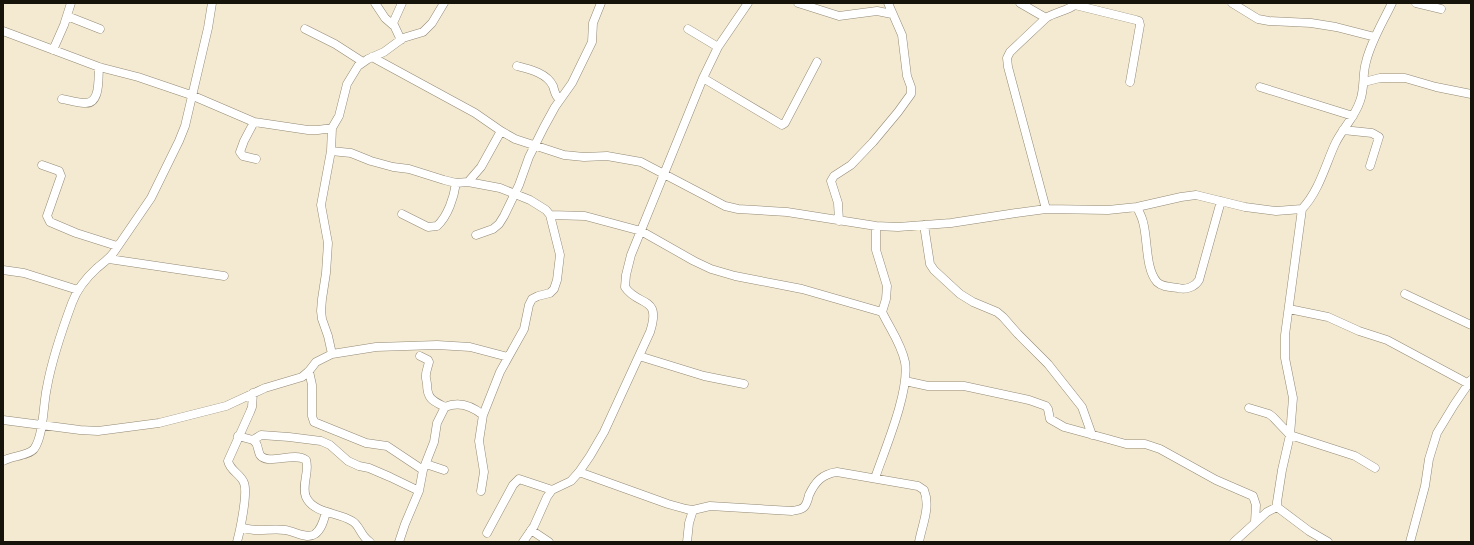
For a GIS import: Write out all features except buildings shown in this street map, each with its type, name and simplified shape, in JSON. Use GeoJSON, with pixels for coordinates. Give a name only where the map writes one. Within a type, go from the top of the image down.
{"type":"FeatureCollection","features":[{"type":"Feature","properties":{"kind":"street"},"geometry":{"type":"LineString","coordinates":[[53,50],[60,36],[70,3]]}},
{"type":"Feature","properties":{"kind":"street"},"geometry":{"type":"LineString","coordinates":[[3,461],[19,455],[28,454],[34,448],[44,416],[45,398],[51,370],[70,308],[78,290],[85,280],[108,259],[151,198],[171,159],[185,126],[191,95],[208,28],[212,3]]}},
{"type":"Feature","properties":{"kind":"street"},"geometry":{"type":"LineString","coordinates":[[375,3],[385,18],[393,25],[400,40]]}},
{"type":"Feature","properties":{"kind":"street"},"geometry":{"type":"LineString","coordinates":[[393,25],[402,3]]}},
{"type":"Feature","properties":{"kind":"street"},"geometry":{"type":"LineString","coordinates":[[332,354],[322,319],[322,299],[326,273],[328,243],[320,205],[332,151],[332,128],[339,116],[347,84],[355,70],[363,62],[384,52],[400,40],[423,32],[432,23],[444,3]]}},
{"type":"Feature","properties":{"kind":"street"},"geometry":{"type":"LineString","coordinates":[[476,235],[486,232],[499,224],[547,121],[572,84],[592,42],[593,23],[601,3]]}},
{"type":"Feature","properties":{"kind":"street"},"geometry":{"type":"LineString","coordinates":[[524,542],[552,490],[571,481],[579,472],[604,432],[653,323],[653,314],[650,306],[645,301],[629,292],[625,287],[631,255],[703,78],[718,47],[748,3]]}},
{"type":"Feature","properties":{"kind":"street"},"geometry":{"type":"LineString","coordinates":[[798,3],[839,16],[845,16],[852,13],[877,11],[892,14]]}},
{"type":"Feature","properties":{"kind":"street"},"geometry":{"type":"LineString","coordinates":[[839,220],[838,203],[831,181],[834,176],[851,165],[873,142],[911,94],[902,36],[888,3]]}},
{"type":"Feature","properties":{"kind":"street"},"geometry":{"type":"LineString","coordinates":[[1020,3],[1046,18]]}},
{"type":"Feature","properties":{"kind":"street"},"geometry":{"type":"LineString","coordinates":[[1232,3],[1258,19],[1311,23],[1336,27],[1375,37]]}},
{"type":"Feature","properties":{"kind":"street"},"geometry":{"type":"LineString","coordinates":[[1277,507],[1282,470],[1290,435],[1293,398],[1285,358],[1285,335],[1302,210],[1309,202],[1336,143],[1360,102],[1366,61],[1375,37],[1392,3]]}},
{"type":"Feature","properties":{"kind":"street"},"geometry":{"type":"LineString","coordinates":[[1416,3],[1441,9]]}},
{"type":"Feature","properties":{"kind":"street"},"geometry":{"type":"LineString","coordinates":[[1046,209],[1013,86],[1007,58],[1010,52],[1051,14],[1075,4],[1139,21],[1140,25],[1130,82]]}},
{"type":"Feature","properties":{"kind":"street"},"geometry":{"type":"LineString","coordinates":[[67,16],[100,28]]}},
{"type":"Feature","properties":{"kind":"street"},"geometry":{"type":"LineString","coordinates":[[305,29],[336,44],[363,62]]}},
{"type":"Feature","properties":{"kind":"street"},"geometry":{"type":"LineString","coordinates":[[688,29],[718,47]]}},
{"type":"Feature","properties":{"kind":"street"},"geometry":{"type":"LineString","coordinates":[[3,31],[99,67],[138,77],[191,95],[254,122],[308,130],[332,128]]}},
{"type":"Feature","properties":{"kind":"street"},"geometry":{"type":"LineString","coordinates":[[372,57],[384,65],[452,99],[515,139],[564,155],[584,157],[607,156],[641,162],[725,206],[738,209],[787,212],[876,226],[924,225],[972,221],[1016,212],[1046,209],[1108,210],[1137,207],[1196,195],[1245,207],[1276,211],[1302,210]]}},
{"type":"Feature","properties":{"kind":"street"},"geometry":{"type":"LineString","coordinates":[[703,78],[782,125],[786,123],[818,62]]}},
{"type":"Feature","properties":{"kind":"street"},"geometry":{"type":"LineString","coordinates":[[517,66],[540,74],[549,80],[556,96],[560,100]]}},
{"type":"Feature","properties":{"kind":"street"},"geometry":{"type":"LineString","coordinates":[[62,99],[84,104],[93,101],[96,97],[99,67]]}},
{"type":"Feature","properties":{"kind":"street"},"geometry":{"type":"LineString","coordinates":[[1364,82],[1380,78],[1405,78],[1436,87],[1471,94]]}},
{"type":"Feature","properties":{"kind":"street"},"geometry":{"type":"LineString","coordinates":[[1260,87],[1353,116]]}},
{"type":"Feature","properties":{"kind":"street"},"geometry":{"type":"LineString","coordinates":[[254,122],[240,152],[243,156],[256,158]]}},
{"type":"Feature","properties":{"kind":"street"},"geometry":{"type":"LineString","coordinates":[[1343,130],[1372,133],[1379,137],[1370,166]]}},
{"type":"Feature","properties":{"kind":"street"},"geometry":{"type":"LineString","coordinates":[[468,182],[481,167],[501,131]]}},
{"type":"Feature","properties":{"kind":"street"},"geometry":{"type":"LineString","coordinates":[[332,151],[351,153],[370,161],[393,167],[409,169],[440,179],[500,188],[539,205],[550,215],[560,255],[557,280],[554,289],[550,293],[532,299],[529,305],[524,329],[500,372],[483,415],[479,441],[484,472],[481,491]]}},
{"type":"Feature","properties":{"kind":"street"},"geometry":{"type":"LineString","coordinates":[[42,165],[59,171],[61,176],[47,216],[50,222],[76,233],[117,246]]}},
{"type":"Feature","properties":{"kind":"street"},"geometry":{"type":"LineString","coordinates":[[402,214],[428,226],[437,226],[453,198],[456,182]]}},
{"type":"Feature","properties":{"kind":"street"},"geometry":{"type":"LineString","coordinates":[[1137,207],[1143,222],[1149,261],[1153,274],[1158,282],[1163,286],[1181,289],[1194,286],[1199,280],[1221,201]]}},
{"type":"Feature","properties":{"kind":"street"},"geometry":{"type":"LineString","coordinates":[[550,215],[585,216],[641,231],[694,261],[718,271],[802,289],[882,312],[899,342],[905,364],[905,381],[897,415],[875,478]]}},
{"type":"Feature","properties":{"kind":"street"},"geometry":{"type":"LineString","coordinates":[[924,225],[930,264],[934,270],[960,294],[972,302],[997,312],[1003,317],[1048,364],[1082,407],[1092,435]]}},
{"type":"Feature","properties":{"kind":"street"},"geometry":{"type":"LineString","coordinates":[[876,226],[876,250],[887,286],[886,299],[882,312]]}},
{"type":"Feature","properties":{"kind":"street"},"geometry":{"type":"LineString","coordinates":[[108,259],[224,276]]}},
{"type":"Feature","properties":{"kind":"street"},"geometry":{"type":"LineString","coordinates":[[3,270],[24,273],[78,290]]}},
{"type":"Feature","properties":{"kind":"street"},"geometry":{"type":"LineString","coordinates":[[1405,294],[1471,325]]}},
{"type":"Feature","properties":{"kind":"street"},"geometry":{"type":"LineString","coordinates":[[1288,309],[1328,317],[1368,334],[1387,340],[1470,382],[1437,433],[1429,459],[1425,486],[1410,542]]}},
{"type":"Feature","properties":{"kind":"street"},"geometry":{"type":"LineString","coordinates":[[3,420],[98,431],[159,423],[226,406],[253,393],[302,377],[316,362],[332,354],[376,347],[438,344],[470,347],[508,357]]}},
{"type":"Feature","properties":{"kind":"street"},"geometry":{"type":"LineString","coordinates":[[420,356],[429,362],[426,376],[426,391],[435,402],[445,407]]}},
{"type":"Feature","properties":{"kind":"street"},"geometry":{"type":"LineString","coordinates":[[639,356],[704,376],[744,384]]}},
{"type":"Feature","properties":{"kind":"street"},"geometry":{"type":"LineString","coordinates":[[309,371],[312,386],[312,416],[314,422],[366,443],[387,446],[424,467],[444,470]]}},
{"type":"Feature","properties":{"kind":"street"},"geometry":{"type":"LineString","coordinates":[[905,381],[928,386],[964,386],[1029,400],[1046,406],[1048,409],[1049,418],[1064,427],[1126,444],[1145,444],[1160,449],[1216,480],[1253,496],[1256,505],[1255,522]]}},
{"type":"Feature","properties":{"kind":"street"},"geometry":{"type":"LineString","coordinates":[[237,542],[241,527],[245,490],[242,478],[231,468],[228,461],[252,407],[253,393]]}},
{"type":"Feature","properties":{"kind":"street"},"geometry":{"type":"LineString","coordinates":[[399,542],[419,491],[424,467],[434,442],[437,423],[445,407],[452,404],[460,404],[475,408],[483,415]]}},
{"type":"Feature","properties":{"kind":"street"},"geometry":{"type":"LineString","coordinates":[[1249,408],[1273,417],[1290,435],[1355,456],[1375,468]]}},
{"type":"Feature","properties":{"kind":"street"},"geometry":{"type":"LineString","coordinates":[[253,440],[261,435],[321,441],[330,445],[348,461],[359,466],[369,468],[419,491]]}},
{"type":"Feature","properties":{"kind":"street"},"geometry":{"type":"LineString","coordinates":[[238,436],[253,440],[258,446],[259,453],[265,458],[272,459],[297,456],[306,460],[308,465],[304,489],[306,497],[310,503],[326,512],[354,521],[363,537],[370,542]]}},
{"type":"Feature","properties":{"kind":"street"},"geometry":{"type":"LineString","coordinates":[[579,472],[668,504],[693,510],[710,506],[792,511],[803,508],[819,480],[824,475],[837,472],[918,486],[924,490],[927,501],[926,513],[919,542]]}},
{"type":"Feature","properties":{"kind":"street"},"geometry":{"type":"LineString","coordinates":[[487,533],[513,485],[519,479],[552,490]]}},
{"type":"Feature","properties":{"kind":"street"},"geometry":{"type":"LineString","coordinates":[[1234,542],[1267,512],[1277,507]]}},
{"type":"Feature","properties":{"kind":"street"},"geometry":{"type":"LineString","coordinates":[[1277,507],[1309,531],[1328,542]]}},
{"type":"Feature","properties":{"kind":"street"},"geometry":{"type":"LineString","coordinates":[[687,542],[693,510]]}},
{"type":"Feature","properties":{"kind":"street"},"geometry":{"type":"LineString","coordinates":[[241,527],[251,530],[284,530],[310,536],[319,530],[326,512]]}},
{"type":"Feature","properties":{"kind":"street"},"geometry":{"type":"LineString","coordinates":[[531,530],[549,542]]}}]}
